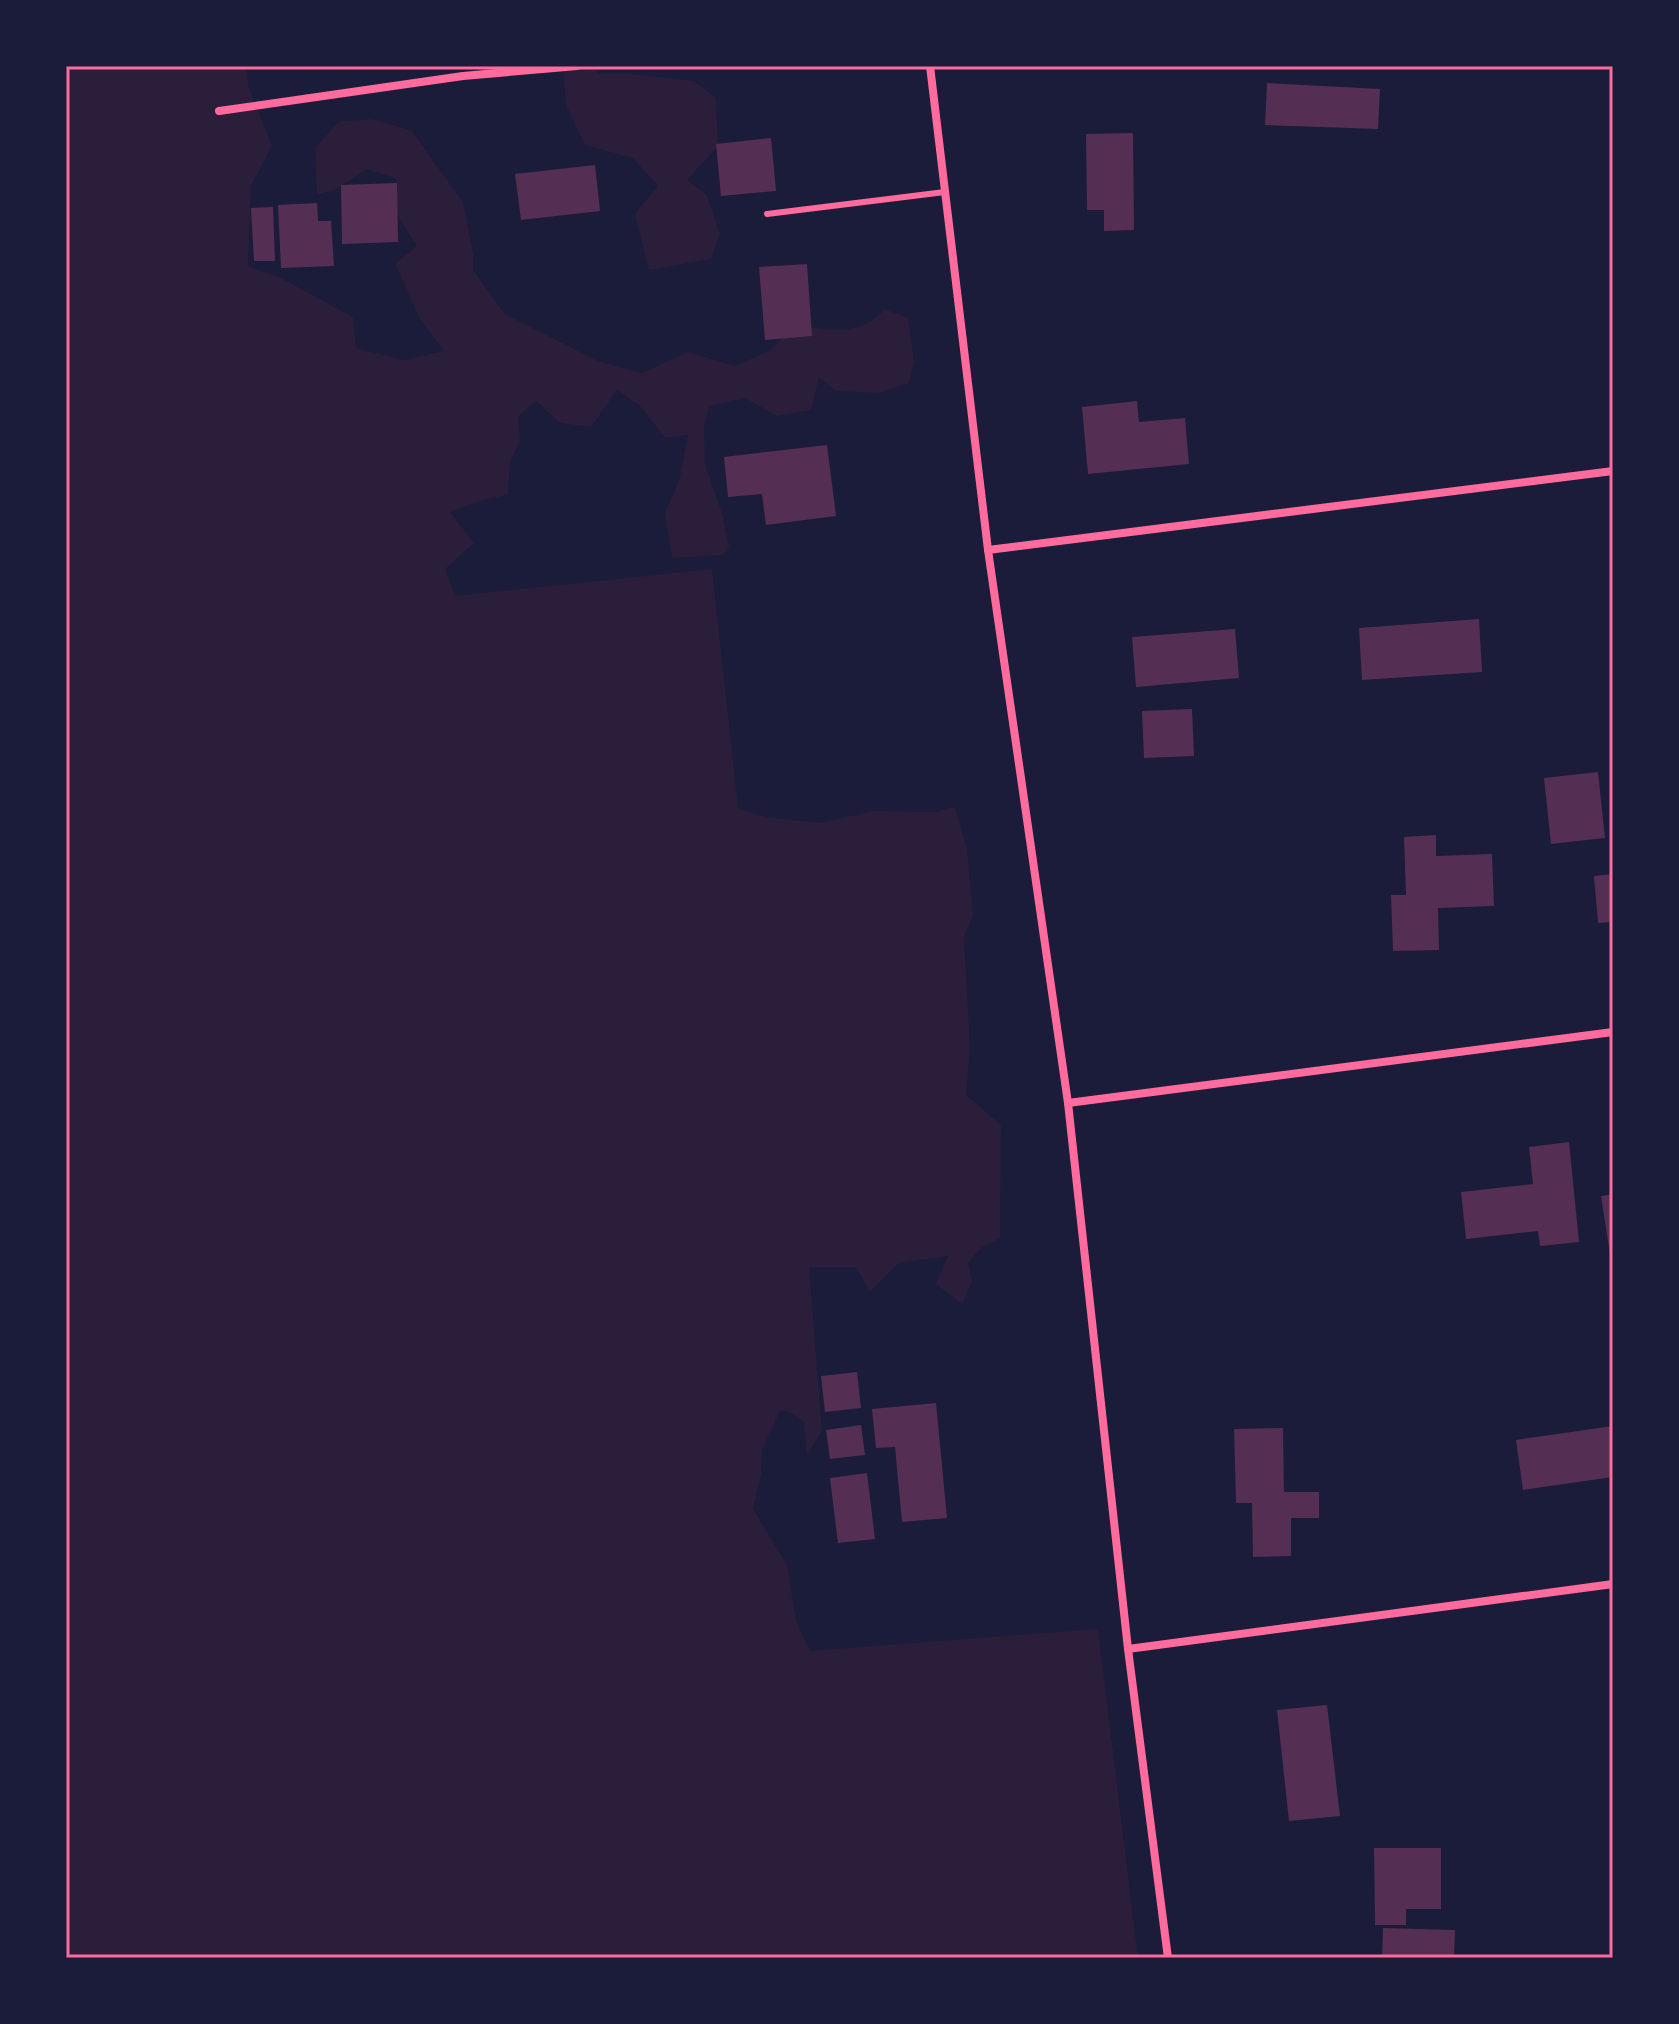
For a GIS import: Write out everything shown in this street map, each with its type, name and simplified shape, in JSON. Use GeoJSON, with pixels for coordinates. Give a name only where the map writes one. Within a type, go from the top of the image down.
{"type":"FeatureCollection","features":[{"type":"Feature","properties":{"kind":"street"},"geometry":{"type":"LineString","coordinates":[[219,111],[463,76],[577,66]]}},
{"type":"Feature","properties":{"kind":"street"},"geometry":{"type":"LineString","coordinates":[[930,66],[988,550],[1068,1103],[1128,1649],[1168,1958]]}},
{"type":"Feature","properties":{"kind":"street"},"geometry":{"type":"LineString","coordinates":[[988,550],[1613,471]]}},
{"type":"Feature","properties":{"kind":"street"},"geometry":{"type":"LineString","coordinates":[[1068,1103],[1613,1032]]}},
{"type":"Feature","properties":{"kind":"street"},"geometry":{"type":"LineString","coordinates":[[1128,1649],[1613,1584]]}},
{"type":"Feature","properties":{"kind":"lane"},"geometry":{"type":"LineString","coordinates":[[767,214],[945,192]]}},
{"type":"Feature","properties":{"kind":"shaded area"},"geometry":{"type":"Polygon","coordinates":[[[66,66],[246,66],[249,89],[272,145],[251,186],[248,266],[281,278],[353,317],[356,348],[404,360],[444,351],[420,319],[395,264],[417,246],[397,214],[396,178],[366,169],[337,189],[317,195],[315,148],[338,122],[371,119],[411,130],[463,202],[473,253],[473,270],[505,314],[598,361],[642,373],[688,352],[734,366],[769,351],[796,325],[844,330],[865,324],[885,309],[908,318],[914,362],[909,383],[879,393],[836,391],[819,377],[811,410],[777,416],[745,398],[709,406],[704,426],[705,465],[721,510],[729,546],[723,555],[672,558],[665,513],[679,481],[688,435],[665,438],[640,406],[617,390],[591,427],[560,423],[536,401],[518,417],[520,441],[510,461],[508,495],[450,512],[474,543],[445,569],[455,596],[712,569],[738,808],[765,817],[820,823],[874,811],[934,812],[955,807],[967,849],[973,916],[964,937],[970,1049],[966,1095],[1001,1125],[1000,1238],[981,1248],[968,1263],[972,1282],[962,1304],[936,1284],[948,1256],[899,1263],[870,1292],[856,1267],[809,1267],[822,1431],[807,1455],[804,1422],[787,1411],[780,1411],[762,1450],[761,1475],[753,1509],[787,1565],[796,1620],[810,1651],[1098,1629],[1138,1958],[66,1958],[66,66]]]}},
{"type":"Feature","properties":{"kind":"shaded area"},"geometry":{"type":"Polygon","coordinates":[[[563,66],[593,66],[598,74],[632,74],[694,81],[716,98],[718,146],[687,180],[707,195],[720,234],[711,259],[649,270],[635,214],[658,186],[633,158],[585,145],[566,105],[563,66]]]}},
{"type":"Feature","properties":{"kind":"building"},"geometry":{"type":"Polygon","coordinates":[[[1267,83],[1380,89],[1378,129],[1265,125],[1267,83]]]}},
{"type":"Feature","properties":{"kind":"building"},"geometry":{"type":"Polygon","coordinates":[[[1133,133],[1134,230],[1104,231],[1104,210],[1087,210],[1086,134],[1133,133]]]}},
{"type":"Feature","properties":{"kind":"building"},"geometry":{"type":"Polygon","coordinates":[[[771,138],[776,191],[721,196],[716,144],[771,138]]]}},
{"type":"Feature","properties":{"kind":"building"},"geometry":{"type":"Polygon","coordinates":[[[595,165],[600,211],[521,220],[515,174],[595,165]]]}},
{"type":"Feature","properties":{"kind":"building"},"geometry":{"type":"Polygon","coordinates":[[[397,183],[398,242],[342,244],[341,185],[397,183]]]}},
{"type":"Feature","properties":{"kind":"building"},"geometry":{"type":"Polygon","coordinates":[[[317,203],[318,221],[331,221],[334,266],[281,268],[278,205],[317,203]]]}},
{"type":"Feature","properties":{"kind":"building"},"geometry":{"type":"Polygon","coordinates":[[[273,207],[275,261],[254,261],[251,208],[273,207]]]}},
{"type":"Feature","properties":{"kind":"building"},"geometry":{"type":"Polygon","coordinates":[[[807,264],[812,336],[765,340],[759,267],[807,264]]]}},
{"type":"Feature","properties":{"kind":"building"},"geometry":{"type":"Polygon","coordinates":[[[1137,401],[1139,422],[1185,418],[1189,464],[1088,474],[1082,407],[1137,401]]]}},
{"type":"Feature","properties":{"kind":"building"},"geometry":{"type":"Polygon","coordinates":[[[827,445],[836,516],[766,525],[762,494],[728,497],[724,457],[827,445]]]}},
{"type":"Feature","properties":{"kind":"building"},"geometry":{"type":"Polygon","coordinates":[[[1479,619],[1482,672],[1362,680],[1359,628],[1479,619]]]}},
{"type":"Feature","properties":{"kind":"building"},"geometry":{"type":"Polygon","coordinates":[[[1235,629],[1239,678],[1136,687],[1132,637],[1235,629]]]}},
{"type":"Feature","properties":{"kind":"building"},"geometry":{"type":"Polygon","coordinates":[[[1192,709],[1194,756],[1144,758],[1142,711],[1192,709]]]}},
{"type":"Feature","properties":{"kind":"building"},"geometry":{"type":"Polygon","coordinates":[[[1598,772],[1605,838],[1551,844],[1544,778],[1598,772]]]}},
{"type":"Feature","properties":{"kind":"building"},"geometry":{"type":"Polygon","coordinates":[[[1436,835],[1436,856],[1492,854],[1494,906],[1438,908],[1439,950],[1393,951],[1391,895],[1406,895],[1404,837],[1436,835]]]}},
{"type":"Feature","properties":{"kind":"building"},"geometry":{"type":"Polygon","coordinates":[[[1613,874],[1613,922],[1598,923],[1594,876],[1613,874]]]}},
{"type":"Feature","properties":{"kind":"building"},"geometry":{"type":"Polygon","coordinates":[[[1569,1142],[1579,1242],[1540,1246],[1538,1231],[1466,1239],[1461,1192],[1533,1184],[1529,1147],[1569,1142]]]}},
{"type":"Feature","properties":{"kind":"building"},"geometry":{"type":"Polygon","coordinates":[[[1613,1194],[1613,1260],[1611,1261],[1601,1196],[1613,1194]]]}},
{"type":"Feature","properties":{"kind":"building"},"geometry":{"type":"Polygon","coordinates":[[[857,1372],[861,1408],[825,1412],[821,1376],[857,1372]]]}},
{"type":"Feature","properties":{"kind":"building"},"geometry":{"type":"Polygon","coordinates":[[[936,1403],[947,1518],[902,1522],[895,1447],[876,1448],[872,1409],[936,1403]]]}},
{"type":"Feature","properties":{"kind":"building"},"geometry":{"type":"Polygon","coordinates":[[[861,1425],[865,1455],[830,1459],[826,1430],[861,1425]]]}},
{"type":"Feature","properties":{"kind":"building"},"geometry":{"type":"Polygon","coordinates":[[[1613,1426],[1613,1477],[1523,1490],[1516,1440],[1613,1426]]]}},
{"type":"Feature","properties":{"kind":"building"},"geometry":{"type":"Polygon","coordinates":[[[1283,1428],[1284,1492],[1319,1492],[1319,1518],[1291,1518],[1291,1556],[1253,1557],[1252,1503],[1236,1503],[1234,1429],[1283,1428]]]}},
{"type":"Feature","properties":{"kind":"building"},"geometry":{"type":"Polygon","coordinates":[[[867,1473],[875,1539],[838,1543],[830,1478],[867,1473]]]}},
{"type":"Feature","properties":{"kind":"building"},"geometry":{"type":"Polygon","coordinates":[[[1327,1705],[1340,1816],[1289,1821],[1277,1710],[1327,1705]]]}},
{"type":"Feature","properties":{"kind":"building"},"geometry":{"type":"Polygon","coordinates":[[[1374,1848],[1441,1848],[1441,1909],[1406,1909],[1406,1925],[1375,1925],[1374,1848]]]}},
{"type":"Feature","properties":{"kind":"building"},"geometry":{"type":"Polygon","coordinates":[[[1383,1928],[1455,1930],[1454,1958],[1382,1958],[1383,1928]]]}}]}
